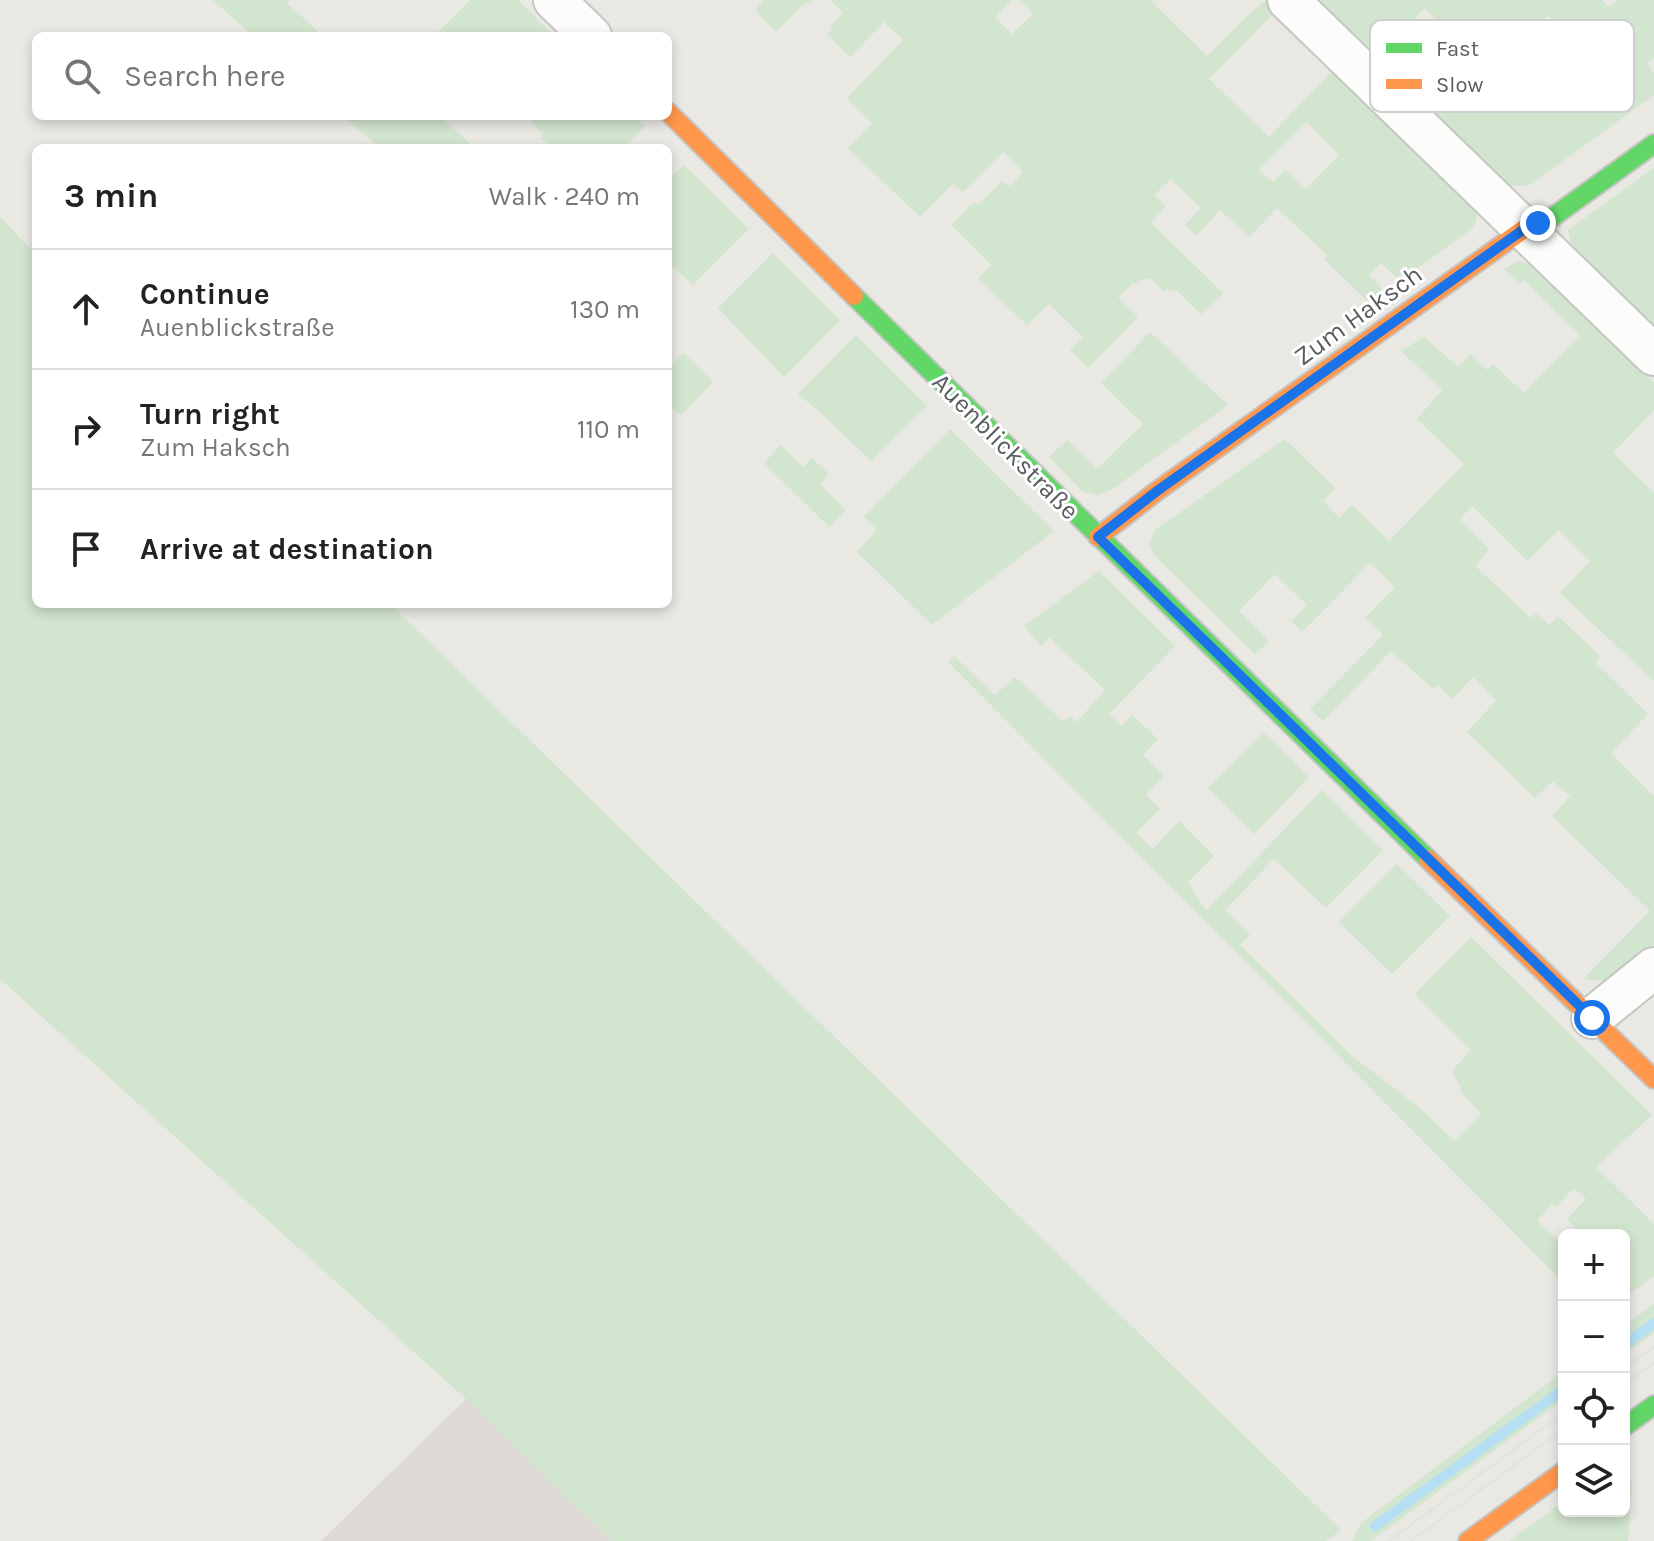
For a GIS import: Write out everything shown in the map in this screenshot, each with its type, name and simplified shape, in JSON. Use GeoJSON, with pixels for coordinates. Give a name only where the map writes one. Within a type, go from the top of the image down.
{"type":"FeatureCollection","features":[{"type":"Feature","properties":{"kind":"street"},"geometry":{"type":"LineString","coordinates":[[554,0],[587,32]]}},
{"type":"Feature","properties":{"kind":"street"},"geometry":{"type":"LineString","coordinates":[[1288,0],[1370,80]]}},
{"type":"Feature","properties":{"kind":"street"},"geometry":{"type":"LineString","coordinates":[[1403,112],[1654,355]]}},
{"type":"Feature","properties":{"kind":"street","name":"Auenblickstraße"},"geometry":{"type":"LineString","coordinates":[[672,116],[1654,1079]]}},
{"type":"Feature","properties":{"kind":"street","name":"Zum Haksch"},"geometry":{"type":"LineString","coordinates":[[1098,537],[1157,491],[1524,229],[1550,219],[1654,144]]}},
{"type":"Feature","properties":{"kind":"street"},"geometry":{"type":"LineString","coordinates":[[1592,1018],[1654,968]]}},
{"type":"Feature","properties":{"kind":"street"},"geometry":{"type":"LineString","coordinates":[[1630,1423],[1654,1405]]}},
{"type":"Feature","properties":{"kind":"street"},"geometry":{"type":"LineString","coordinates":[[1468,1541],[1558,1475]]}},
{"type":"Feature","properties":{"kind":"shaded area"},"geometry":{"type":"Polygon","coordinates":[[[466,1399],[612,1541],[321,1541],[466,1399]]]}},
{"type":"Feature","properties":{"kind":"green space"},"geometry":{"type":"Polygon","coordinates":[[[213,0],[289,0],[287,3],[319,32],[249,32],[213,0]]]}},
{"type":"Feature","properties":{"kind":"green space"},"geometry":{"type":"Polygon","coordinates":[[[470,0],[518,0],[550,32],[438,32],[470,0]]]}},
{"type":"Feature","properties":{"kind":"green space"},"geometry":{"type":"Polygon","coordinates":[[[763,0],[813,0],[809,4],[806,2],[776,32],[757,13],[757,7],[763,0]]]}},
{"type":"Feature","properties":{"kind":"green space"},"geometry":{"type":"Polygon","coordinates":[[[830,0],[1012,0],[995,17],[1012,34],[1033,14],[1019,0],[1153,0],[1207,56],[1265,1],[1276,11],[1209,79],[1269,137],[1334,69],[1370,104],[1370,112],[1378,112],[1469,201],[1476,219],[1470,230],[1400,281],[1381,263],[1369,275],[1383,290],[1367,301],[1324,259],[1327,255],[1277,208],[1249,237],[1220,210],[1196,236],[1185,225],[1201,208],[1171,179],[1154,195],[1166,206],[1151,223],[1223,293],[1201,314],[1177,291],[1164,292],[1151,278],[1133,283],[1118,297],[1138,317],[1088,368],[1070,350],[1083,337],[1049,304],[1027,325],[978,279],[991,265],[951,225],[974,202],[978,205],[1002,181],[1010,186],[1023,172],[1003,152],[963,192],[953,184],[920,217],[848,148],[872,123],[847,98],[903,40],[884,22],[850,57],[827,34],[832,29],[830,27],[843,13],[830,0]],[[1307,122],[1259,170],[1273,182],[1285,170],[1306,189],[1339,155],[1307,122]]]}},
{"type":"Feature","properties":{"kind":"green space"},"geometry":{"type":"Polygon","coordinates":[[[1315,0],[1602,0],[1608,7],[1618,0],[1654,0],[1654,57],[1647,63],[1654,73],[1654,95],[1634,110],[1634,20],[1552,20],[1548,15],[1541,20],[1436,20],[1425,8],[1413,20],[1370,20],[1370,54],[1315,0]]]}},
{"type":"Feature","properties":{"kind":"green space"},"geometry":{"type":"Polygon","coordinates":[[[1429,112],[1631,112],[1530,185],[1503,185],[1429,112]]]}},
{"type":"Feature","properties":{"kind":"green space"},"geometry":{"type":"Polygon","coordinates":[[[348,120],[444,120],[471,144],[375,144],[348,120]]]}},
{"type":"Feature","properties":{"kind":"green space"},"geometry":{"type":"Polygon","coordinates":[[[530,120],[639,120],[645,126],[627,144],[547,144],[541,138],[543,134],[530,120]]]}},
{"type":"Feature","properties":{"kind":"green space"},"geometry":{"type":"Polygon","coordinates":[[[684,165],[749,229],[693,285],[672,266],[672,176],[684,165]]]}},
{"type":"Feature","properties":{"kind":"green space"},"geometry":{"type":"Polygon","coordinates":[[[1654,168],[1654,328],[1572,247],[1568,230],[1654,168]]]}},
{"type":"Feature","properties":{"kind":"green space"},"geometry":{"type":"Polygon","coordinates":[[[0,217],[32,250],[32,608],[394,608],[1341,1530],[1326,1541],[612,1541],[466,1399],[0,979],[0,217]]]}},
{"type":"Feature","properties":{"kind":"green space"},"geometry":{"type":"Polygon","coordinates":[[[773,253],[840,320],[784,377],[718,308],[773,253]]]}},
{"type":"Feature","properties":{"kind":"green space"},"geometry":{"type":"Polygon","coordinates":[[[1518,261],[1534,265],[1654,383],[1654,410],[1613,453],[1654,493],[1654,681],[1560,593],[1590,561],[1559,530],[1527,561],[1472,506],[1460,519],[1489,549],[1475,566],[1531,618],[1536,613],[1549,625],[1558,616],[1600,656],[1595,662],[1648,714],[1611,753],[1654,796],[1654,945],[1622,972],[1604,980],[1584,978],[1650,911],[1552,816],[1570,796],[1553,781],[1535,798],[1467,732],[1496,701],[1473,677],[1452,699],[1438,685],[1433,689],[1391,651],[1323,721],[1310,709],[1383,635],[1365,618],[1395,587],[1370,563],[1302,632],[1291,621],[1307,605],[1275,574],[1239,611],[1269,641],[1255,654],[1154,555],[1149,544],[1155,530],[1285,439],[1335,488],[1323,501],[1339,518],[1352,505],[1389,541],[1464,464],[1417,419],[1442,390],[1401,351],[1424,337],[1458,367],[1471,354],[1487,370],[1493,364],[1524,393],[1580,335],[1524,280],[1519,284],[1504,269],[1518,261]]]}},
{"type":"Feature","properties":{"kind":"green space"},"geometry":{"type":"Polygon","coordinates":[[[1150,332],[1228,405],[1111,490],[1097,495],[1082,491],[1049,457],[1067,440],[1097,469],[1143,424],[1101,383],[1150,332]]]}},
{"type":"Feature","properties":{"kind":"green space"},"geometry":{"type":"Polygon","coordinates":[[[856,335],[927,406],[871,461],[798,394],[856,335]]]}},
{"type":"Feature","properties":{"kind":"green space"},"geometry":{"type":"Polygon","coordinates":[[[684,353],[713,382],[681,415],[672,407],[672,365],[684,353]]]}},
{"type":"Feature","properties":{"kind":"green space"},"geometry":{"type":"Polygon","coordinates":[[[950,429],[1054,531],[932,625],[857,552],[877,530],[864,517],[950,429]]]}},
{"type":"Feature","properties":{"kind":"green space"},"geometry":{"type":"Polygon","coordinates":[[[781,445],[803,467],[812,458],[829,474],[820,485],[846,510],[829,527],[764,463],[781,445]]]}},
{"type":"Feature","properties":{"kind":"green space"},"geometry":{"type":"Polygon","coordinates":[[[1099,571],[1175,646],[1109,714],[1122,726],[1132,715],[1158,739],[1143,755],[1164,776],[1146,795],[1160,809],[1136,833],[1153,849],[1179,821],[1214,856],[1188,882],[1206,911],[1322,790],[1383,850],[1326,908],[1274,859],[1225,910],[1250,935],[1240,945],[1352,1056],[1420,1108],[1454,1141],[1481,1114],[1460,1091],[1452,1071],[1471,1050],[1415,994],[1471,937],[1652,1115],[1596,1167],[1654,1224],[1654,1276],[1630,1294],[1630,1229],[1577,1229],[1567,1219],[1586,1199],[1574,1188],[1556,1207],[1552,1204],[1537,1221],[1558,1240],[1558,1277],[948,662],[954,656],[995,695],[1015,677],[1064,722],[1070,716],[1077,722],[1105,690],[1049,637],[1041,646],[1024,626],[1099,571]]]}},
{"type":"Feature","properties":{"kind":"green space"},"geometry":{"type":"Polygon","coordinates":[[[1263,732],[1309,777],[1254,834],[1208,788],[1263,732]]]}},
{"type":"Feature","properties":{"kind":"green space"},"geometry":{"type":"Polygon","coordinates":[[[1397,864],[1450,916],[1392,974],[1339,922],[1397,864]]]}},
{"type":"Feature","properties":{"kind":"green space"},"geometry":{"type":"Polygon","coordinates":[[[1654,1304],[1654,1333],[1630,1351],[1630,1322],[1654,1304]]]}},
{"type":"Feature","properties":{"kind":"green space"},"geometry":{"type":"Polygon","coordinates":[[[1558,1375],[1558,1403],[1371,1541],[1352,1541],[1361,1523],[1558,1375]]]}},
{"type":"Feature","properties":{"kind":"green space"},"geometry":{"type":"Polygon","coordinates":[[[1558,1505],[1558,1517],[1630,1517],[1628,1541],[1509,1541],[1558,1505]]]}},
{"type":"Feature","properties":{"kind":"waterway"},"geometry":{"type":"LineString","coordinates":[[1630,1341],[1654,1323]]}},
{"type":"Feature","properties":{"kind":"waterway"},"geometry":{"type":"LineString","coordinates":[[1375,1526],[1558,1393]]}},
{"type":"Feature","properties":{"kind":"tram line"},"geometry":{"type":"LineString","coordinates":[[1630,1365],[1654,1347]]}},
{"type":"Feature","properties":{"kind":"tram line"},"geometry":{"type":"LineString","coordinates":[[1630,1381],[1654,1363]]}},
{"type":"Feature","properties":{"kind":"tram line"},"geometry":{"type":"LineString","coordinates":[[1389,1541],[1558,1417]]}},
{"type":"Feature","properties":{"kind":"tram line"},"geometry":{"type":"LineString","coordinates":[[1411,1541],[1558,1433]]}},
{"type":"Feature","properties":{"kind":"traffic: fast"},"geometry":{"type":"LineString","coordinates":[[1530,227],[1550,219],[1654,144]]}},
{"type":"Feature","properties":{"kind":"traffic: fast"},"geometry":{"type":"LineString","coordinates":[[854,296],[1428,859]]}},
{"type":"Feature","properties":{"kind":"traffic: fast"},"geometry":{"type":"LineString","coordinates":[[1630,1423],[1654,1405]]}},
{"type":"Feature","properties":{"kind":"traffic: slow"},"geometry":{"type":"LineString","coordinates":[[672,116],[854,296]]}},
{"type":"Feature","properties":{"kind":"traffic: slow"},"geometry":{"type":"LineString","coordinates":[[1098,537],[1157,491],[1530,227]]}},
{"type":"Feature","properties":{"kind":"traffic: slow"},"geometry":{"type":"LineString","coordinates":[[1428,859],[1654,1079]]}},
{"type":"Feature","properties":{"kind":"traffic: slow"},"geometry":{"type":"LineString","coordinates":[[1468,1541],[1558,1475]]}},
{"type":"Feature","properties":{"kind":"route"},"geometry":{"type":"LineString","coordinates":[[1538,223],[1524,229],[1157,491],[1098,537],[1592,1018]]}}]}
